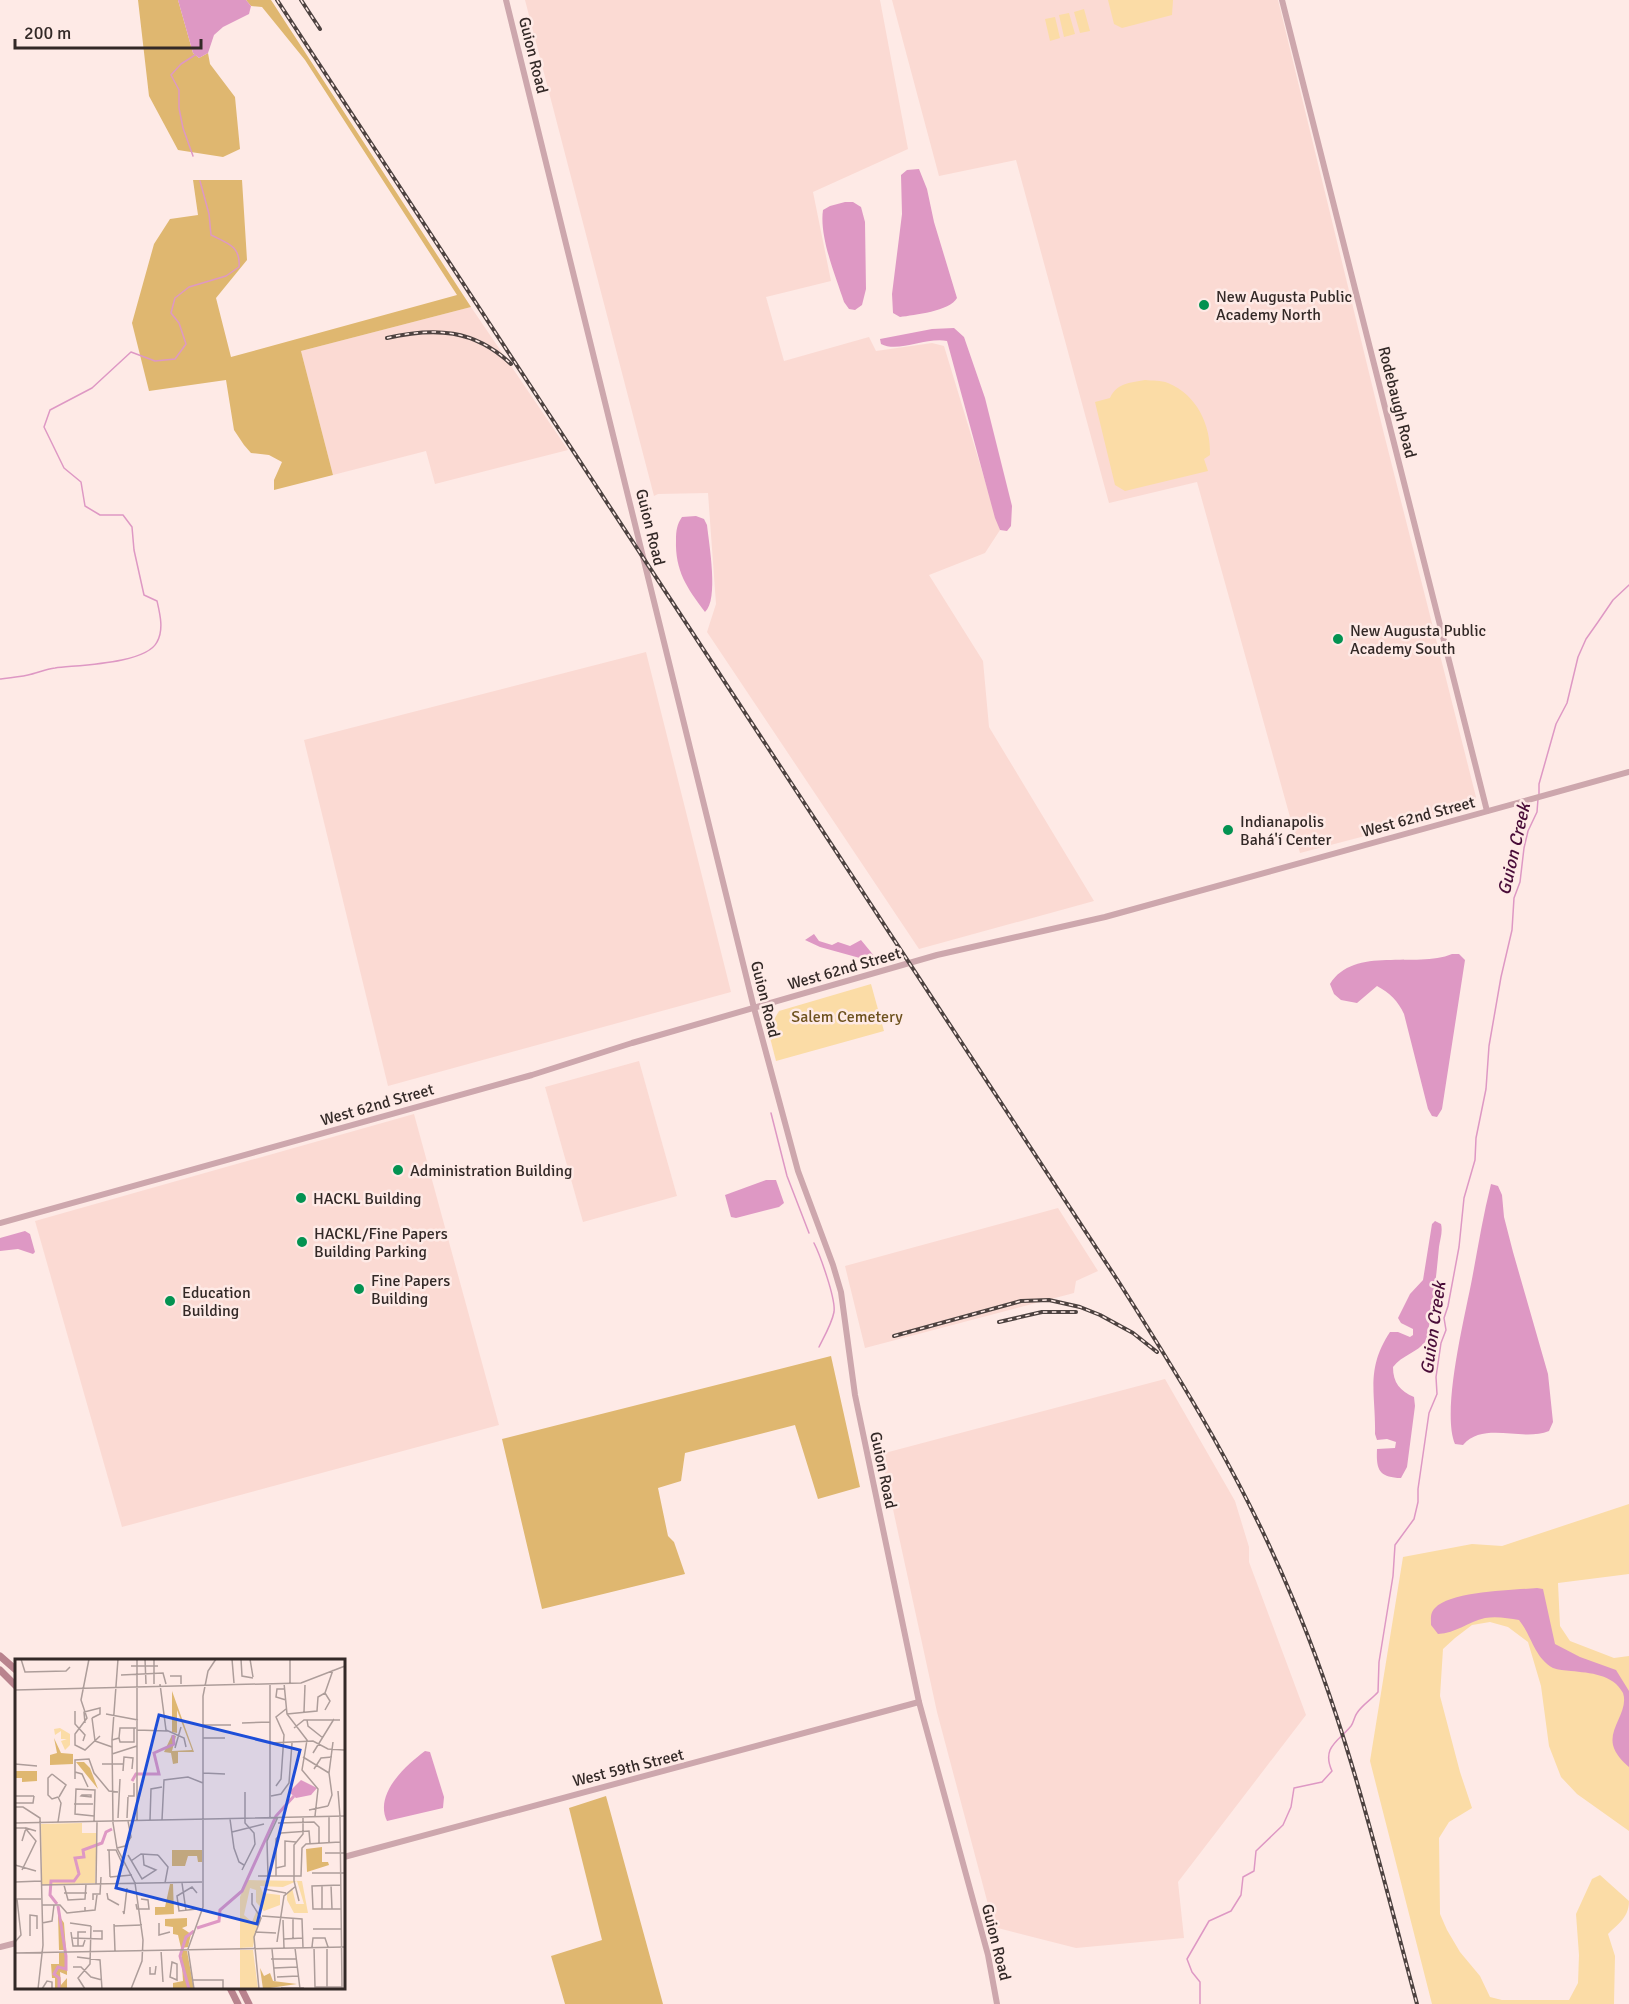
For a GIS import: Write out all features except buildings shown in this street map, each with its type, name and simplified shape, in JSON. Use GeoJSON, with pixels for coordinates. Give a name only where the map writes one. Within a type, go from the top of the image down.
{"type":"FeatureCollection","features":[{"type":"Feature","properties":{"kind":"main road"},"geometry":{"type":"LineString","coordinates":[[0,1656],[15,1669]]}},
{"type":"Feature","properties":{"kind":"main road"},"geometry":{"type":"LineString","coordinates":[[0,1670],[15,1685]]}},
{"type":"Feature","properties":{"kind":"main road"},"geometry":{"type":"LineString","coordinates":[[230,1989],[238,2004]]}},
{"type":"Feature","properties":{"kind":"main road"},"geometry":{"type":"LineString","coordinates":[[242,1989],[249,2004]]}},
{"type":"Feature","properties":{"kind":"street","name":"Guion Road"},"geometry":{"type":"LineString","coordinates":[[506,0],[754,1008],[798,1172],[841,1292],[855,1395],[919,1702],[988,1955],[997,2004]]}},
{"type":"Feature","properties":{"kind":"street","name":"Rodebaugh Road"},"geometry":{"type":"LineString","coordinates":[[1282,0],[1487,811]]}},
{"type":"Feature","properties":{"kind":"street","name":"West 62nd Street"},"geometry":{"type":"LineString","coordinates":[[0,1223],[532,1075],[632,1043],[937,956],[1106,917],[1629,772]]}},
{"type":"Feature","properties":{"kind":"street","name":"West 59th Street"},"geometry":{"type":"LineString","coordinates":[[345,1857],[919,1702]]}},
{"type":"Feature","properties":{"kind":"street"},"geometry":{"type":"LineString","coordinates":[[0,1947],[15,1943]]}},
{"type":"Feature","properties":{"kind":"shaded area"},"geometry":{"type":"Polygon","coordinates":[[[138,0],[178,0],[193,53],[199,58],[208,53],[210,64],[235,97],[240,149],[223,157],[178,150],[149,96],[138,0]]]}},
{"type":"Feature","properties":{"kind":"shaded area"},"geometry":{"type":"Polygon","coordinates":[[[178,0],[246,0],[251,6],[249,14],[223,27],[214,35],[208,53],[199,58],[193,53],[178,0]]]}},
{"type":"Feature","properties":{"kind":"shaded area"},"geometry":{"type":"Polygon","coordinates":[[[246,0],[271,0],[471,307],[301,351],[333,475],[274,490],[274,480],[282,462],[269,455],[251,453],[244,445],[234,430],[226,380],[149,391],[132,323],[154,244],[170,219],[198,215],[193,180],[242,180],[247,260],[216,298],[231,357],[457,295],[305,60],[262,7],[251,6],[246,0]]]}},
{"type":"Feature","properties":{"kind":"shaded area"},"geometry":{"type":"Polygon","coordinates":[[[525,0],[880,0],[908,149],[813,192],[831,281],[766,297],[784,361],[869,337],[876,351],[932,343],[944,346],[1000,530],[985,553],[929,575],[983,661],[989,727],[1094,901],[919,949],[707,632],[716,604],[708,493],[654,496],[525,0]]]}},
{"type":"Feature","properties":{"kind":"shaded area","name":"New Augusta Public Academy North"},"geometry":{"type":"Polygon","coordinates":[[[892,0],[1278,0],[1476,797],[1472,808],[1300,853],[1197,482],[1109,503],[1016,160],[939,176],[892,0]]]}},
{"type":"Feature","properties":{"kind":"shaded area"},"geometry":{"type":"Polygon","coordinates":[[[919,169],[927,189],[934,222],[957,298],[940,309],[900,317],[893,313],[892,294],[902,214],[901,175],[907,170],[919,169]]]}},
{"type":"Feature","properties":{"kind":"shaded area"},"geometry":{"type":"Polygon","coordinates":[[[845,202],[853,202],[861,207],[865,222],[866,289],[862,305],[855,310],[849,309],[844,302],[823,232],[823,210],[845,202]]]}},
{"type":"Feature","properties":{"kind":"shaded area"},"geometry":{"type":"Polygon","coordinates":[[[471,307],[568,450],[435,484],[426,451],[333,475],[301,351],[471,307]]]}},
{"type":"Feature","properties":{"kind":"shaded area"},"geometry":{"type":"Polygon","coordinates":[[[954,328],[964,337],[985,398],[1012,506],[1011,526],[1007,531],[1000,530],[995,518],[947,341],[930,341],[896,347],[881,344],[880,339],[932,329],[954,328]]]}},
{"type":"Feature","properties":{"kind":"shaded area"},"geometry":{"type":"Polygon","coordinates":[[[696,516],[704,519],[707,525],[711,558],[712,596],[705,612],[683,579],[676,551],[680,520],[682,517],[696,516]]]}},
{"type":"Feature","properties":{"kind":"shaded area"},"geometry":{"type":"Polygon","coordinates":[[[646,652],[731,992],[388,1086],[304,740],[646,652]]]}},
{"type":"Feature","properties":{"kind":"shaded area"},"geometry":{"type":"Polygon","coordinates":[[[814,934],[819,941],[832,945],[838,942],[850,946],[861,940],[875,957],[874,960],[820,947],[805,940],[814,934]]]}},
{"type":"Feature","properties":{"kind":"shaded area"},"geometry":{"type":"Polygon","coordinates":[[[1459,954],[1465,960],[1442,1109],[1437,1117],[1432,1116],[1428,1109],[1404,1014],[1396,1001],[1377,986],[1357,1003],[1341,1000],[1334,994],[1330,984],[1341,972],[1354,965],[1370,961],[1421,960],[1459,954]]]}},
{"type":"Feature","properties":{"kind":"shaded area"},"geometry":{"type":"Polygon","coordinates":[[[639,1061],[677,1196],[583,1222],[545,1087],[639,1061]]]}},
{"type":"Feature","properties":{"kind":"shaded area"},"geometry":{"type":"Polygon","coordinates":[[[414,1114],[499,1425],[122,1527],[35,1221],[414,1114]]]}},
{"type":"Feature","properties":{"kind":"shaded area"},"geometry":{"type":"Polygon","coordinates":[[[766,1180],[776,1180],[784,1203],[779,1207],[736,1218],[731,1217],[725,1195],[766,1180]]]}},
{"type":"Feature","properties":{"kind":"shaded area"},"geometry":{"type":"Polygon","coordinates":[[[1491,1184],[1498,1186],[1502,1195],[1504,1217],[1548,1374],[1553,1422],[1549,1431],[1538,1434],[1482,1434],[1463,1445],[1455,1444],[1451,1429],[1452,1387],[1491,1184]]]}},
{"type":"Feature","properties":{"kind":"shaded area"},"geometry":{"type":"Polygon","coordinates":[[[1058,1208],[1098,1271],[1076,1281],[1074,1293],[865,1348],[845,1266],[1058,1208]]]}},
{"type":"Feature","properties":{"kind":"shaded area"},"geometry":{"type":"Polygon","coordinates":[[[1435,1221],[1441,1224],[1442,1233],[1426,1341],[1393,1367],[1396,1382],[1401,1389],[1414,1397],[1415,1406],[1407,1467],[1401,1478],[1388,1476],[1383,1474],[1378,1467],[1377,1449],[1395,1448],[1396,1442],[1387,1439],[1377,1440],[1375,1434],[1374,1382],[1377,1358],[1390,1332],[1398,1332],[1410,1337],[1413,1335],[1413,1329],[1401,1323],[1398,1318],[1410,1294],[1423,1280],[1432,1224],[1435,1221]]]}},
{"type":"Feature","properties":{"kind":"shaded area"},"geometry":{"type":"Polygon","coordinates":[[[25,1231],[30,1234],[35,1252],[33,1254],[18,1249],[0,1251],[0,1238],[25,1231]]]}},
{"type":"Feature","properties":{"kind":"shaded area"},"geometry":{"type":"Polygon","coordinates":[[[831,1356],[860,1487],[818,1499],[795,1425],[685,1453],[681,1481],[658,1488],[668,1536],[674,1542],[685,1574],[542,1609],[502,1439],[831,1356]]]}},
{"type":"Feature","properties":{"kind":"shaded area"},"geometry":{"type":"Polygon","coordinates":[[[1165,1379],[1235,1501],[1249,1547],[1249,1562],[1306,1715],[1178,1882],[1184,1938],[1076,1948],[994,1927],[937,1712],[881,1454],[1165,1379]]]}},
{"type":"Feature","properties":{"kind":"shaded area"},"geometry":{"type":"Polygon","coordinates":[[[1543,1589],[1555,1644],[1580,1657],[1616,1670],[1629,1691],[1629,1767],[1617,1755],[1613,1745],[1614,1732],[1624,1700],[1623,1693],[1613,1682],[1593,1674],[1553,1668],[1537,1652],[1519,1620],[1485,1618],[1451,1632],[1438,1634],[1431,1625],[1435,1608],[1454,1598],[1483,1592],[1543,1589]]]}},
{"type":"Feature","properties":{"kind":"shaded area"},"geometry":{"type":"Polygon","coordinates":[[[425,1751],[430,1752],[444,1797],[443,1808],[387,1821],[384,1811],[388,1791],[409,1764],[425,1751]]]}},
{"type":"Feature","properties":{"kind":"shaded area"},"geometry":{"type":"Polygon","coordinates":[[[606,1796],[663,2004],[565,2004],[551,1956],[602,1940],[569,1808],[606,1796]]]}},
{"type":"Feature","properties":{"kind":"green space"},"geometry":{"type":"Polygon","coordinates":[[[1108,0],[1173,0],[1172,15],[1122,28],[1114,24],[1108,0]]]}},
{"type":"Feature","properties":{"kind":"green space"},"geometry":{"type":"Polygon","coordinates":[[[1084,9],[1090,31],[1080,33],[1074,12],[1084,9]]]}},
{"type":"Feature","properties":{"kind":"green space"},"geometry":{"type":"Polygon","coordinates":[[[1069,13],[1075,34],[1064,37],[1059,15],[1069,13]]]}},
{"type":"Feature","properties":{"kind":"green space"},"geometry":{"type":"Polygon","coordinates":[[[1055,17],[1060,38],[1050,41],[1045,19],[1055,17]]]}},
{"type":"Feature","properties":{"kind":"green space"},"geometry":{"type":"Polygon","coordinates":[[[1145,380],[1168,383],[1178,388],[1194,403],[1205,422],[1208,433],[1210,455],[1204,459],[1208,471],[1125,491],[1115,485],[1095,402],[1110,398],[1116,389],[1124,384],[1145,380]]]}},
{"type":"Feature","properties":{"kind":"green space","name":"Salem Cemetery"},"geometry":{"type":"Polygon","coordinates":[[[871,984],[884,1031],[776,1061],[768,1030],[779,1011],[871,984]]]}},
{"type":"Feature","properties":{"kind":"green space"},"geometry":{"type":"Polygon","coordinates":[[[1629,1504],[1629,1574],[1558,1583],[1560,1626],[1570,1641],[1614,1658],[1629,1656],[1629,1831],[1577,1794],[1561,1777],[1549,1746],[1541,1686],[1528,1642],[1508,1627],[1490,1622],[1472,1625],[1443,1649],[1440,1696],[1472,1808],[1449,1822],[1439,1838],[1440,1914],[1447,1930],[1460,1952],[1480,1976],[1490,1997],[1502,2000],[1569,2000],[1578,1983],[1579,1955],[1576,1914],[1592,1879],[1600,1875],[1629,1901],[1625,1916],[1608,1934],[1615,1956],[1614,2004],[1432,2004],[1370,1761],[1403,1557],[1472,1544],[1502,1546],[1629,1504]]]}},
{"type":"Feature","properties":{"kind":"waterway"},"geometry":{"type":"LineString","coordinates":[[193,156],[183,128],[179,108],[179,90],[171,75],[181,64],[195,55]]}},
{"type":"Feature","properties":{"kind":"waterway"},"geometry":{"type":"LineString","coordinates":[[0,679],[126,659],[140,655],[157,642],[161,622],[157,601],[144,595],[134,550],[132,527],[123,515],[100,515],[85,506],[81,482],[64,468],[44,427],[50,410],[92,388],[131,352],[155,361],[175,359],[186,344],[179,323],[171,313],[175,298],[189,287],[226,276],[239,267],[238,254],[232,246],[211,235],[209,214],[200,181]]}},
{"type":"Feature","properties":{"kind":"waterway","name":"Guion Creek"},"geometry":{"type":"LineString","coordinates":[[1539,795],[1539,784],[1556,724],[1567,703],[1578,657],[1586,639],[1613,600],[1629,585]]}},
{"type":"Feature","properties":{"kind":"waterway","name":"Guion Creek"},"geometry":{"type":"LineString","coordinates":[[1200,2004],[1200,1982],[1192,1972],[1187,1959],[1209,1921],[1231,1911],[1241,1895],[1243,1877],[1254,1871],[1256,1851],[1283,1825],[1291,1807],[1294,1788],[1322,1782],[1332,1771],[1329,1763],[1330,1750],[1351,1726],[1359,1710],[1378,1692],[1379,1662],[1393,1576],[1395,1545],[1414,1519],[1418,1502],[1429,1413],[1437,1394],[1436,1377],[1441,1343],[1446,1330],[1444,1318],[1459,1247],[1464,1198],[1475,1160],[1476,1138],[1486,1089],[1489,1046],[1512,930],[1514,898],[1520,882],[1528,831],[1537,812],[1538,799]]}},
{"type":"Feature","properties":{"kind":"waterway"},"geometry":{"type":"LineString","coordinates":[[771,1113],[787,1176],[809,1233]]}},
{"type":"Feature","properties":{"kind":"waterway"},"geometry":{"type":"LineString","coordinates":[[814,1243],[827,1277],[834,1306],[832,1321],[819,1347]]}},
{"type":"Feature","properties":{"kind":"railway"},"geometry":{"type":"LineString","coordinates":[[277,0],[1120,1284],[1213,1436],[1274,1555],[1312,1646],[1362,1798],[1417,2004]]}},
{"type":"Feature","properties":{"kind":"railway"},"geometry":{"type":"LineString","coordinates":[[301,0],[320,29]]}},
{"type":"Feature","properties":{"kind":"railway"},"geometry":{"type":"LineString","coordinates":[[387,338],[421,332],[468,337],[497,352],[511,364]]}},
{"type":"Feature","properties":{"kind":"railway"},"geometry":{"type":"LineString","coordinates":[[894,1336],[1021,1301],[1049,1300],[1080,1307],[1100,1315],[1133,1333],[1157,1352]]}},
{"type":"Feature","properties":{"kind":"railway"},"geometry":{"type":"LineString","coordinates":[[999,1322],[1042,1312],[1076,1312]]}},
{"type":"Feature","properties":{"kind":"place","name":"New Augusta Public Academy North"},"geometry":{"type":"Point","coordinates":[1204,305]}},
{"type":"Feature","properties":{"kind":"place","name":"New Augusta Public Academy South"},"geometry":{"type":"Point","coordinates":[1338,639]}},
{"type":"Feature","properties":{"kind":"place","name":"Indianapolis Bahá'í Center"},"geometry":{"type":"Point","coordinates":[1228,830]}},
{"type":"Feature","properties":{"kind":"place","name":"Administration Building"},"geometry":{"type":"Point","coordinates":[398,1170]}},
{"type":"Feature","properties":{"kind":"place","name":"HACKL Building"},"geometry":{"type":"Point","coordinates":[301,1198]}},
{"type":"Feature","properties":{"kind":"place","name":"HACKL/Fine Papers Building Parking"},"geometry":{"type":"Point","coordinates":[302,1242]}},
{"type":"Feature","properties":{"kind":"place","name":"Fine Papers Building"},"geometry":{"type":"Point","coordinates":[359,1289]}},
{"type":"Feature","properties":{"kind":"place","name":"Education Building"},"geometry":{"type":"Point","coordinates":[170,1301]}}]}
